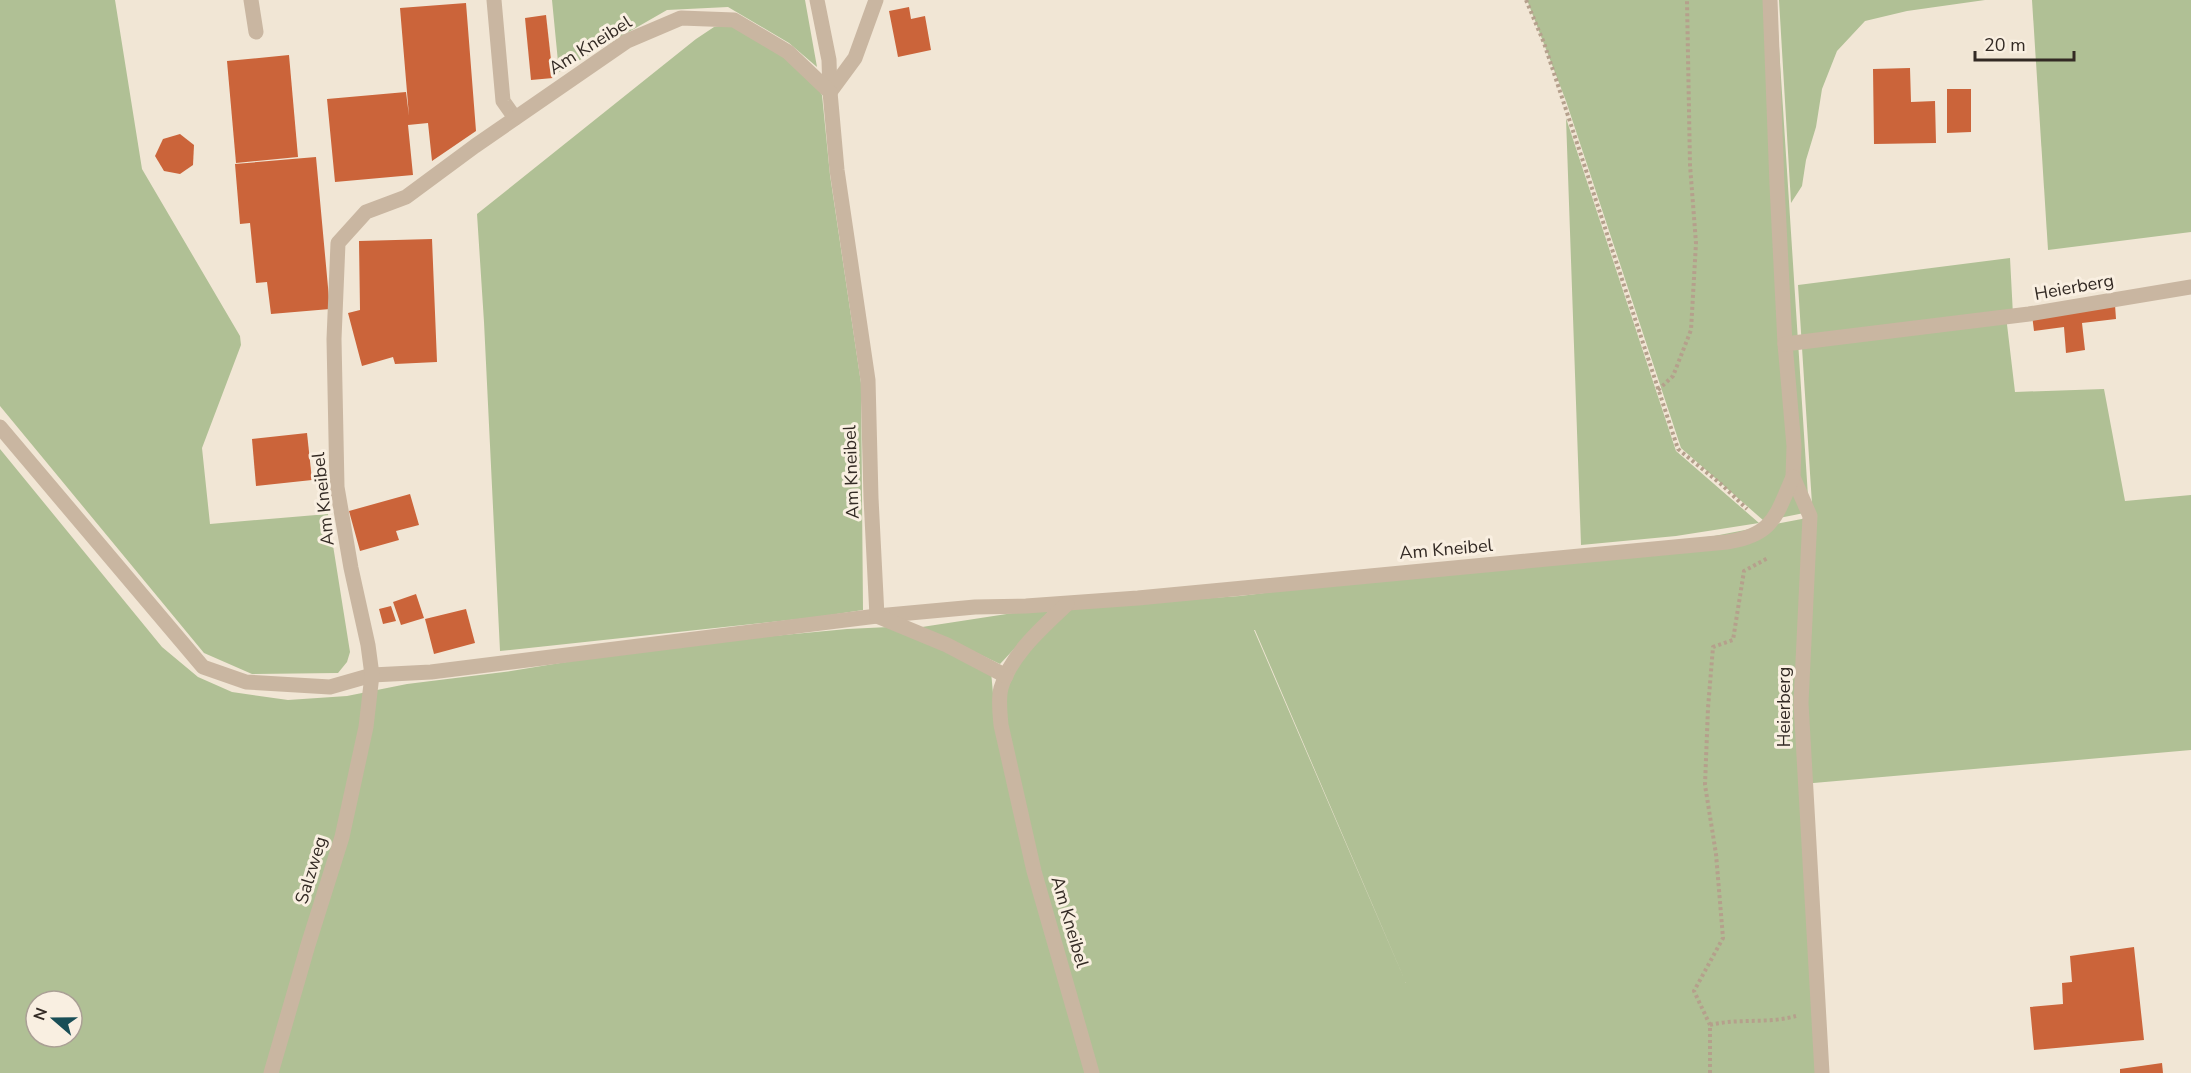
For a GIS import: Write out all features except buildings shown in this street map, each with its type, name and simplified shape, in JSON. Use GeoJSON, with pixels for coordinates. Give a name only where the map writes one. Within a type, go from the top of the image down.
{"type":"FeatureCollection","features":[{"type":"Feature","properties":{"kind":"street"},"geometry":{"type":"LineString","coordinates":[[251,0],[256,32]]}},
{"type":"Feature","properties":{"kind":"street"},"geometry":{"type":"LineString","coordinates":[[494,0],[503,101],[515,118]]}},
{"type":"Feature","properties":{"kind":"street"},"geometry":{"type":"LineString","coordinates":[[817,0],[829,60],[830,92]]}},
{"type":"Feature","properties":{"kind":"street"},"geometry":{"type":"LineString","coordinates":[[830,92],[855,58],[876,0]]}},
{"type":"Feature","properties":{"kind":"street","name":"Heierberg"},"geometry":{"type":"LineString","coordinates":[[1770,0],[1785,344],[1794,446],[1793,477],[1810,516],[1801,703],[1822,1073]]}},
{"type":"Feature","properties":{"kind":"street","name":"Am Kneibel"},"geometry":{"type":"LineString","coordinates":[[372,675],[337,487],[334,339],[338,243],[366,212],[406,197],[627,41],[681,18],[734,20],[788,52],[830,92],[837,170],[868,380],[872,534],[878,616]]}},
{"type":"Feature","properties":{"kind":"street","name":"Heierberg"},"geometry":{"type":"LineString","coordinates":[[1785,344],[2029,315],[2191,287]]}},
{"type":"Feature","properties":{"kind":"street","name":"Am Kneibel"},"geometry":{"type":"LineString","coordinates":[[0,427],[203,667],[246,682],[330,687],[372,675],[431,672],[878,616],[975,607],[1067,604],[1727,542],[1748,539],[1766,528]]}},
{"type":"Feature","properties":{"kind":"street"},"geometry":{"type":"LineString","coordinates":[[1766,528],[1773,522],[1793,477]]}},
{"type":"Feature","properties":{"kind":"street","name":"Am Kneibel"},"geometry":{"type":"LineString","coordinates":[[1067,604],[1017,657],[1006,676],[1001,689],[1001,725],[1035,871],[1092,1073]]}},
{"type":"Feature","properties":{"kind":"street"},"geometry":{"type":"LineString","coordinates":[[878,616],[946,645],[1006,676]]}},
{"type":"Feature","properties":{"kind":"street","name":"Salzweg"},"geometry":{"type":"LineString","coordinates":[[271,1073],[342,837],[366,727],[372,675]]}},
{"type":"Feature","properties":{"kind":"path"},"geometry":{"type":"LineString","coordinates":[[1526,0],[1544,43],[1677,449],[1722,485],[1766,528],[1778,550],[1744,571],[1732,640],[1713,647],[1708,708],[1706,785],[1716,854],[1723,938],[1694,991],[1710,1025],[1710,1073]]}},
{"type":"Feature","properties":{"kind":"path"},"geometry":{"type":"LineString","coordinates":[[1658,390],[1673,376],[1691,330],[1696,243],[1690,165],[1687,0]]}},
{"type":"Feature","properties":{"kind":"path"},"geometry":{"type":"LineString","coordinates":[[1710,1025],[1728,1021],[1787,1018],[1817,1010]]}},
{"type":"Feature","properties":{"kind":"green space"},"geometry":{"type":"Polygon","coordinates":[[[0,0],[115,0],[142,169],[240,336],[241,345],[202,448],[210,524],[328,514],[350,652],[347,662],[338,673],[252,674],[204,653],[0,406],[0,0]]]}},
{"type":"Feature","properties":{"kind":"green space"},"geometry":{"type":"Polygon","coordinates":[[[552,0],[805,0],[817,67],[789,43],[728,7],[667,10],[559,72],[552,0]]]}},
{"type":"Feature","properties":{"kind":"green space"},"geometry":{"type":"Polygon","coordinates":[[[1527,0],[1776,0],[1809,512],[1764,521],[1681,448],[1566,101],[1527,0]]]}},
{"type":"Feature","properties":{"kind":"green space"},"geometry":{"type":"Polygon","coordinates":[[[1779,0],[1985,0],[1907,11],[1865,21],[1837,51],[1822,89],[1802,186],[1791,203],[1779,0]]]}},
{"type":"Feature","properties":{"kind":"green space"},"geometry":{"type":"Polygon","coordinates":[[[2032,0],[2191,0],[2191,232],[2048,250],[2032,0]]]}},
{"type":"Feature","properties":{"kind":"green space"},"geometry":{"type":"Polygon","coordinates":[[[732,24],[785,56],[808,74],[822,95],[830,175],[861,383],[863,610],[500,651],[477,214],[696,39],[714,27],[732,24]]]}},
{"type":"Feature","properties":{"kind":"green space"},"geometry":{"type":"Polygon","coordinates":[[[1566,118],[1676,451],[1759,523],[1676,536],[1581,545],[1566,118]]]}},
{"type":"Feature","properties":{"kind":"green space"},"geometry":{"type":"Polygon","coordinates":[[[2010,258],[2013,315],[2006,316],[2015,392],[2104,389],[2125,501],[2191,495],[2191,750],[1802,784],[1817,1073],[0,1073],[0,449],[162,647],[198,677],[232,692],[288,700],[347,696],[407,684],[511,671],[658,647],[889,627],[991,671],[996,727],[1005,724],[1007,689],[1021,660],[1068,608],[1240,596],[1714,536],[1807,518],[1813,520],[1798,285],[2010,258]],[[1254,630],[1406,983],[1255,630],[1254,630]]]}},
{"type":"Feature","properties":{"kind":"green space"},"geometry":{"type":"Polygon","coordinates":[[[1053,607],[1000,664],[922,627],[1053,607]]]}}]}
